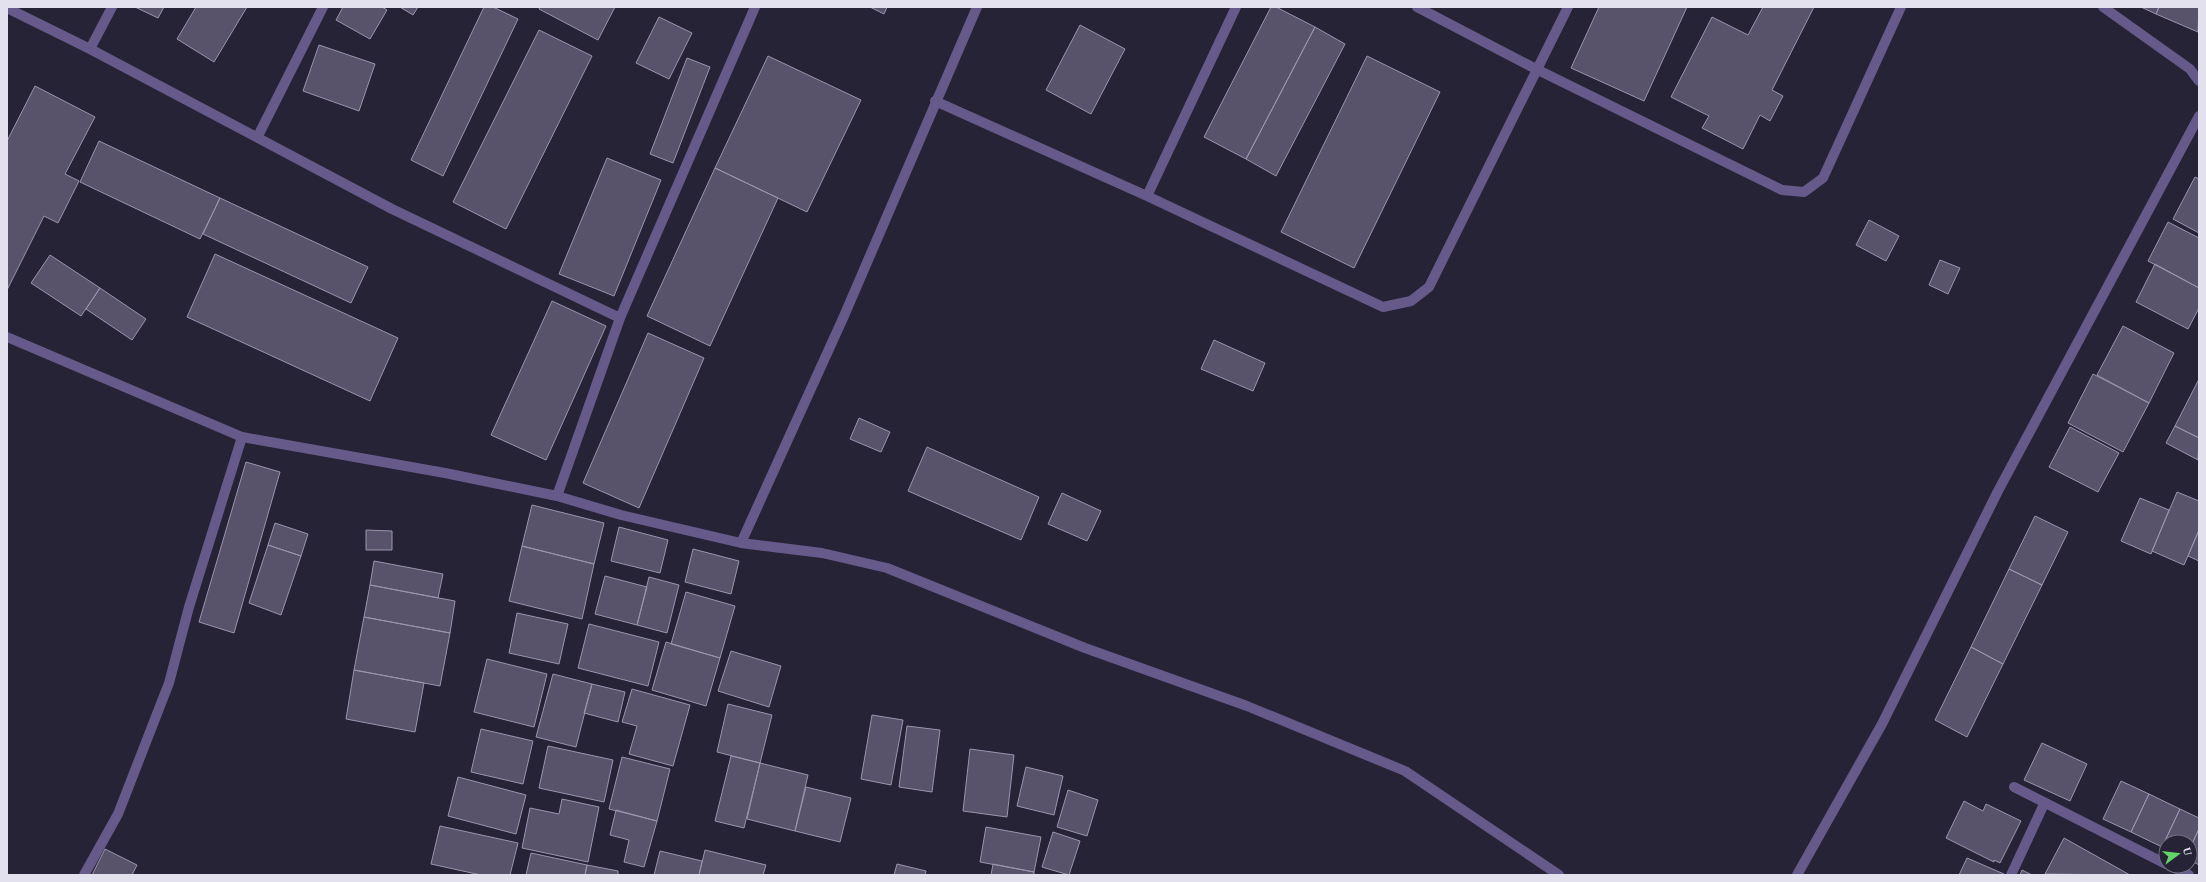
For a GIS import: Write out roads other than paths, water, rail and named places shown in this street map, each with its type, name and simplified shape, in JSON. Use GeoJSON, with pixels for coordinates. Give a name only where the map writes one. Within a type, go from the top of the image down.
{"type":"FeatureCollection","features":[{"type":"Feature","properties":{"kind":"street"},"geometry":{"type":"LineString","coordinates":[[90,49],[112,7]]}},
{"type":"Feature","properties":{"kind":"street"},"geometry":{"type":"LineString","coordinates":[[258,136],[323,7]]}},
{"type":"Feature","properties":{"kind":"street"},"geometry":{"type":"LineString","coordinates":[[556,496],[620,318],[755,7]]}},
{"type":"Feature","properties":{"kind":"street"},"geometry":{"type":"LineString","coordinates":[[741,543],[844,316],[935,101],[977,7]]}},
{"type":"Feature","properties":{"kind":"street"},"geometry":{"type":"LineString","coordinates":[[1147,196],[1236,7]]}},
{"type":"Feature","properties":{"kind":"street"},"geometry":{"type":"LineString","coordinates":[[1417,7],[1536,69],[1782,190],[1804,192],[1823,178],[1901,7]]}},
{"type":"Feature","properties":{"kind":"street"},"geometry":{"type":"LineString","coordinates":[[935,101],[1147,196],[1383,307],[1411,301],[1429,287],[1568,7]]}},
{"type":"Feature","properties":{"kind":"street"},"geometry":{"type":"LineString","coordinates":[[2103,7],[2190,69],[2199,81]]}},
{"type":"Feature","properties":{"kind":"street"},"geometry":{"type":"LineString","coordinates":[[8,10],[90,49],[258,136],[392,209],[620,318]]}},
{"type":"Feature","properties":{"kind":"street"},"geometry":{"type":"LineString","coordinates":[[1797,875],[1882,724],[1998,491],[2199,116]]}},
{"type":"Feature","properties":{"kind":"street"},"geometry":{"type":"LineString","coordinates":[[7,337],[242,437],[445,472],[556,496],[621,515],[741,543],[822,553],[887,568],[1085,648],[1254,709],[1405,771],[1559,875]]}},
{"type":"Feature","properties":{"kind":"street"},"geometry":{"type":"LineString","coordinates":[[84,875],[118,814],[169,683],[188,607],[242,437]]}},
{"type":"Feature","properties":{"kind":"street"},"geometry":{"type":"LineString","coordinates":[[2014,787],[2044,804],[2158,860]]}},
{"type":"Feature","properties":{"kind":"street"},"geometry":{"type":"LineString","coordinates":[[2011,875],[2044,804]]}}]}
